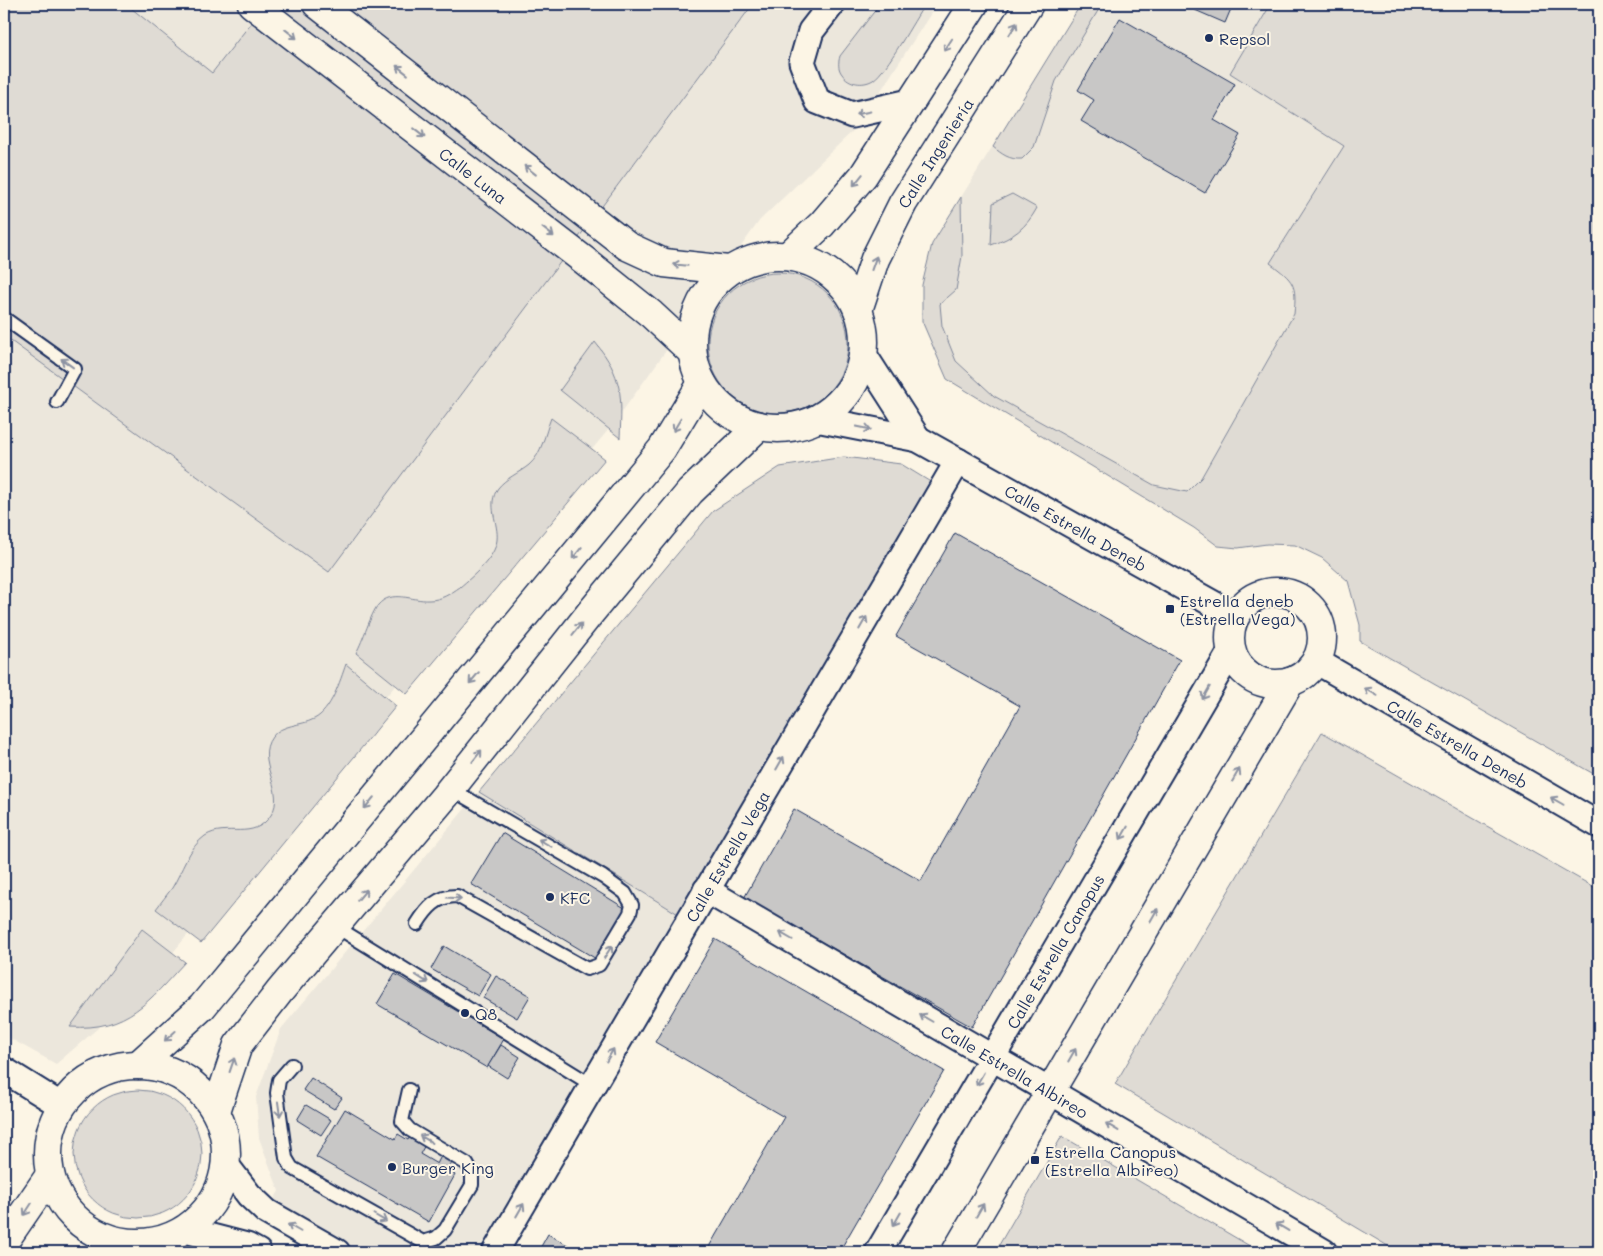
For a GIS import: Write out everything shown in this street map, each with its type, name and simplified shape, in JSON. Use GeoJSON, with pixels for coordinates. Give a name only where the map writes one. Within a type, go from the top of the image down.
{"type":"FeatureCollection","features":[{"type":"Feature","properties":{"kind":"street","name":"Calle Luna"},"geometry":{"type":"LineString","coordinates":[[252,4],[585,261],[651,314],[692,352]]}},
{"type":"Feature","properties":{"kind":"street"},"geometry":{"type":"LineString","coordinates":[[317,4],[626,246],[664,263],[728,270]]}},
{"type":"Feature","properties":{"kind":"street"},"geometry":{"type":"LineString","coordinates":[[832,4],[811,31],[802,62],[817,101],[852,115],[910,102]]}},
{"type":"Feature","properties":{"kind":"street"},"geometry":{"type":"LineString","coordinates":[[788,256],[822,224],[863,176],[974,4]]}},
{"type":"Feature","properties":{"kind":"street","name":"Calle Ingeniería"},"geometry":{"type":"LineString","coordinates":[[858,310],[875,259],[902,203],[1029,4]]}},
{"type":"Feature","properties":{"kind":"street"},"geometry":{"type":"LineString","coordinates":[[788,256],[817,265],[842,284],[858,310],[864,332],[864,354],[855,380],[839,403],[816,419],[788,427],[760,426],[726,410],[702,383],[692,352],[694,321],[706,292],[728,270],[757,258],[788,256]]}},
{"type":"Feature","properties":{"kind":"street"},"geometry":{"type":"LineString","coordinates":[[864,354],[918,439]]}},
{"type":"Feature","properties":{"kind":"street"},"geometry":{"type":"LineString","coordinates":[[138,1065],[202,1007],[662,449],[702,383]]}},
{"type":"Feature","properties":{"kind":"street"},"geometry":{"type":"LineString","coordinates":[[816,419],[918,439]]}},
{"type":"Feature","properties":{"kind":"street"},"geometry":{"type":"LineString","coordinates":[[216,1111],[238,1045],[335,926],[451,789],[591,612],[690,492],[760,426]]}},
{"type":"Feature","properties":{"kind":"street","name":"Calle Estrella Deneb"},"geometry":{"type":"LineString","coordinates":[[918,439],[1235,616]]}},
{"type":"Feature","properties":{"kind":"street","name":"Calle Estrella Vega"},"geometry":{"type":"LineString","coordinates":[[495,1252],[958,461]]}},
{"type":"Feature","properties":{"kind":"street"},"geometry":{"type":"LineString","coordinates":[[1268,593],[1288,594],[1307,604],[1318,620],[1322,641],[1316,661],[1305,674],[1290,682],[1272,685],[1254,679],[1239,668],[1231,651],[1229,633],[1235,616],[1249,600],[1268,593]]}},
{"type":"Feature","properties":{"kind":"street","name":"Calle Estrella Canopus"},"geometry":{"type":"LineString","coordinates":[[878,1252],[1231,651]]}},
{"type":"Feature","properties":{"kind":"street","name":"Calle Estrella Deneb"},"geometry":{"type":"LineString","coordinates":[[1316,661],[1599,825]]}},
{"type":"Feature","properties":{"kind":"street"},"geometry":{"type":"LineString","coordinates":[[956,1252],[1290,682]]}},
{"type":"Feature","properties":{"kind":"street","name":"Calle Estrella Albireo"},"geometry":{"type":"LineString","coordinates":[[706,890],[993,1056],[1324,1252]]}},
{"type":"Feature","properties":{"kind":"street"},"geometry":{"type":"LineString","coordinates":[[138,1065],[161,1068],[183,1077],[202,1092],[216,1111],[225,1137],[226,1165],[217,1195],[208,1209],[185,1230],[152,1242],[118,1241],[102,1236],[74,1217],[55,1191],[50,1175],[48,1139],[62,1106],[86,1080],[102,1071],[120,1066],[138,1065]]}},
{"type":"Feature","properties":{"kind":"street"},"geometry":{"type":"LineString","coordinates":[[4,1070],[62,1106]]}},
{"type":"Feature","properties":{"kind":"street"},"geometry":{"type":"LineString","coordinates":[[226,1165],[249,1195],[267,1212],[336,1252]]}},
{"type":"Feature","properties":{"kind":"street"},"geometry":{"type":"LineString","coordinates":[[4,1242],[50,1175]]}},
{"type":"Feature","properties":{"kind":"street"},"geometry":{"type":"LineString","coordinates":[[185,1230],[247,1246],[258,1252]]}},
{"type":"Feature","properties":{"kind":"street"},"geometry":{"type":"LineString","coordinates":[[93,1252],[118,1241]]}},
{"type":"Feature","properties":{"kind":"lane"},"geometry":{"type":"LineString","coordinates":[[4,318],[75,369],[57,402]]}},
{"type":"Feature","properties":{"kind":"lane"},"geometry":{"type":"LineString","coordinates":[[417,924],[427,908],[438,900],[447,896],[457,896],[587,968],[599,965],[630,913],[632,905],[625,893],[603,877],[451,789]]}},
{"type":"Feature","properties":{"kind":"lane"},"geometry":{"type":"LineString","coordinates":[[335,926],[592,1085]]}},
{"type":"Feature","properties":{"kind":"lane"},"geometry":{"type":"LineString","coordinates":[[292,1065],[279,1080],[277,1093],[286,1158],[292,1168],[422,1242],[436,1238],[445,1230],[472,1185],[472,1173],[467,1164],[410,1130],[402,1121],[409,1090]]}},
{"type":"Feature","properties":{"kind":"shaded area"},"geometry":{"type":"Polygon","coordinates":[[[4,4],[937,4],[858,126],[760,220],[614,423],[140,992],[56,1064],[4,1035],[4,4]]]}},
{"type":"Feature","properties":{"kind":"shaded area"},"geometry":{"type":"Polygon","coordinates":[[[4,4],[126,4],[212,73],[266,4],[753,4],[329,572],[4,336],[4,4]]]}},
{"type":"Feature","properties":{"kind":"shaded area"},"geometry":{"type":"Polygon","coordinates":[[[880,4],[925,4],[879,75],[869,82],[852,82],[840,70],[840,56],[880,4]]]}},
{"type":"Feature","properties":{"kind":"shaded area"},"geometry":{"type":"Polygon","coordinates":[[[1081,4],[1271,4],[1230,73],[1407,181],[1194,528],[947,379],[923,325],[922,285],[932,244],[1081,4]]]}},
{"type":"Feature","properties":{"kind":"shaded area"},"geometry":{"type":"Polygon","coordinates":[[[1081,4],[1102,4],[1056,81],[1034,147],[1022,159],[1013,159],[1006,156],[993,147],[1081,4]]]}},
{"type":"Feature","properties":{"kind":"shaded area"},"geometry":{"type":"Polygon","coordinates":[[[1271,4],[1599,4],[1599,777],[1360,641],[1360,625],[1348,581],[1322,558],[1295,545],[1267,544],[1238,548],[1218,546],[1194,528],[947,379],[922,321],[922,285],[932,244],[961,197],[962,256],[956,290],[940,304],[942,326],[956,361],[994,396],[1154,485],[1187,492],[1201,478],[1294,314],[1295,296],[1292,284],[1284,274],[1270,263],[1344,146],[1230,73],[1271,4]]]}},
{"type":"Feature","properties":{"kind":"shaded area"},"geometry":{"type":"Polygon","coordinates":[[[1012,194],[1037,208],[1023,227],[1006,239],[991,245],[993,203],[1012,194]]]}},
{"type":"Feature","properties":{"kind":"shaded area"},"geometry":{"type":"Polygon","coordinates":[[[778,273],[792,274],[805,278],[828,293],[843,316],[847,329],[847,357],[843,370],[828,393],[805,408],[792,412],[778,413],[764,412],[751,408],[728,393],[713,370],[709,357],[708,343],[709,329],[713,316],[728,293],[751,278],[764,274],[778,273]]]}},
{"type":"Feature","properties":{"kind":"shaded area"},"geometry":{"type":"Polygon","coordinates":[[[595,342],[611,366],[619,387],[621,410],[620,438],[560,390],[595,342]]]}},
{"type":"Feature","properties":{"kind":"shaded area"},"geometry":{"type":"Polygon","coordinates":[[[551,418],[605,459],[407,694],[356,653],[375,609],[384,600],[389,598],[402,597],[433,600],[441,598],[460,587],[483,566],[492,553],[497,540],[493,507],[495,494],[505,481],[529,465],[537,455],[551,418]]]}},
{"type":"Feature","properties":{"kind":"shaded area"},"geometry":{"type":"Polygon","coordinates":[[[844,457],[901,464],[942,489],[688,920],[479,792],[713,511],[780,467],[844,457]]]}},
{"type":"Feature","properties":{"kind":"shaded area"},"geometry":{"type":"Polygon","coordinates":[[[346,664],[396,706],[201,943],[156,909],[172,888],[194,847],[205,836],[213,832],[256,828],[271,815],[275,806],[275,796],[266,756],[267,746],[276,733],[286,727],[309,721],[320,715],[330,703],[346,664]]]}},
{"type":"Feature","properties":{"kind":"shaded area"},"geometry":{"type":"Polygon","coordinates":[[[1322,732],[1599,890],[1599,1252],[1398,1252],[1115,1084],[1322,732]]]}},
{"type":"Feature","properties":{"kind":"shaded area"},"geometry":{"type":"Polygon","coordinates":[[[479,792],[688,920],[495,1252],[337,1252],[267,1212],[279,1191],[259,1138],[256,1097],[281,1029],[479,792]]]}},
{"type":"Feature","properties":{"kind":"shaded area"},"geometry":{"type":"Polygon","coordinates":[[[142,929],[185,962],[136,1011],[107,1024],[90,1027],[70,1027],[142,929]]]}},
{"type":"Feature","properties":{"kind":"shaded area"},"geometry":{"type":"Polygon","coordinates":[[[138,1090],[163,1095],[183,1109],[197,1129],[202,1154],[197,1179],[183,1199],[163,1213],[138,1218],[113,1213],[93,1199],[79,1179],[74,1154],[79,1129],[93,1109],[113,1095],[138,1090]]]}},
{"type":"Feature","properties":{"kind":"shaded area"},"geometry":{"type":"Polygon","coordinates":[[[1062,1136],[1260,1252],[995,1252],[1062,1136]]]}},
{"type":"Feature","properties":{"kind":"building"},"geometry":{"type":"Polygon","coordinates":[[[1181,4],[1233,4],[1225,23],[1181,4]]]}},
{"type":"Feature","properties":{"kind":"building"},"geometry":{"type":"Polygon","coordinates":[[[1120,18],[1235,84],[1214,120],[1240,135],[1205,193],[1081,121],[1094,100],[1078,90],[1120,18]]]}},
{"type":"Feature","properties":{"kind":"building"},"geometry":{"type":"Polygon","coordinates":[[[955,533],[1180,660],[972,1027],[744,898],[794,809],[921,881],[1020,706],[896,636],[955,533]]]}},
{"type":"Feature","properties":{"kind":"building","name":"KFC"},"geometry":{"type":"Polygon","coordinates":[[[502,833],[628,910],[598,960],[471,884],[502,833]]]}},
{"type":"Feature","properties":{"kind":"building"},"geometry":{"type":"Polygon","coordinates":[[[715,939],[944,1071],[839,1252],[706,1252],[784,1117],[655,1042],[715,939]]]}},
{"type":"Feature","properties":{"kind":"building"},"geometry":{"type":"Polygon","coordinates":[[[444,946],[491,974],[478,996],[431,969],[444,946]]]}},
{"type":"Feature","properties":{"kind":"building"},"geometry":{"type":"Polygon","coordinates":[[[395,974],[504,1039],[487,1068],[377,1004],[395,974]]]}},
{"type":"Feature","properties":{"kind":"building"},"geometry":{"type":"Polygon","coordinates":[[[496,976],[530,996],[517,1018],[483,998],[496,976]]]}},
{"type":"Feature","properties":{"kind":"building"},"geometry":{"type":"Polygon","coordinates":[[[501,1045],[520,1057],[507,1078],[488,1066],[501,1045]]]}},
{"type":"Feature","properties":{"kind":"building"},"geometry":{"type":"Polygon","coordinates":[[[311,1078],[342,1098],[334,1109],[303,1090],[311,1078]]]}},
{"type":"Feature","properties":{"kind":"building"},"geometry":{"type":"Polygon","coordinates":[[[306,1105],[331,1120],[321,1135],[297,1120],[306,1105]]]}},
{"type":"Feature","properties":{"kind":"building","name":"Burger King"},"geometry":{"type":"Polygon","coordinates":[[[345,1109],[395,1139],[398,1134],[408,1140],[411,1135],[426,1143],[420,1154],[437,1164],[442,1154],[453,1161],[448,1170],[455,1175],[429,1222],[316,1157],[345,1109]]]}},
{"type":"Feature","properties":{"kind":"building"},"geometry":{"type":"Polygon","coordinates":[[[548,1234],[580,1252],[538,1252],[548,1234]]]}},
{"type":"Feature","properties":{"kind":"place","name":"Repsol"},"geometry":{"type":"Point","coordinates":[1209,38]}},
{"type":"Feature","properties":{"kind":"place","name":"Estrella deneb (Estrella Vega)"},"geometry":{"type":"Point","coordinates":[1170,609]}},
{"type":"Feature","properties":{"kind":"place","name":"KFC"},"geometry":{"type":"Point","coordinates":[550,897]}},
{"type":"Feature","properties":{"kind":"place","name":"Q8"},"geometry":{"type":"Point","coordinates":[465,1013]}},
{"type":"Feature","properties":{"kind":"place","name":"Estrella Canopus (Estrella Albireo)"},"geometry":{"type":"Point","coordinates":[1035,1160]}},
{"type":"Feature","properties":{"kind":"place","name":"Burger King"},"geometry":{"type":"Point","coordinates":[392,1167]}}]}
